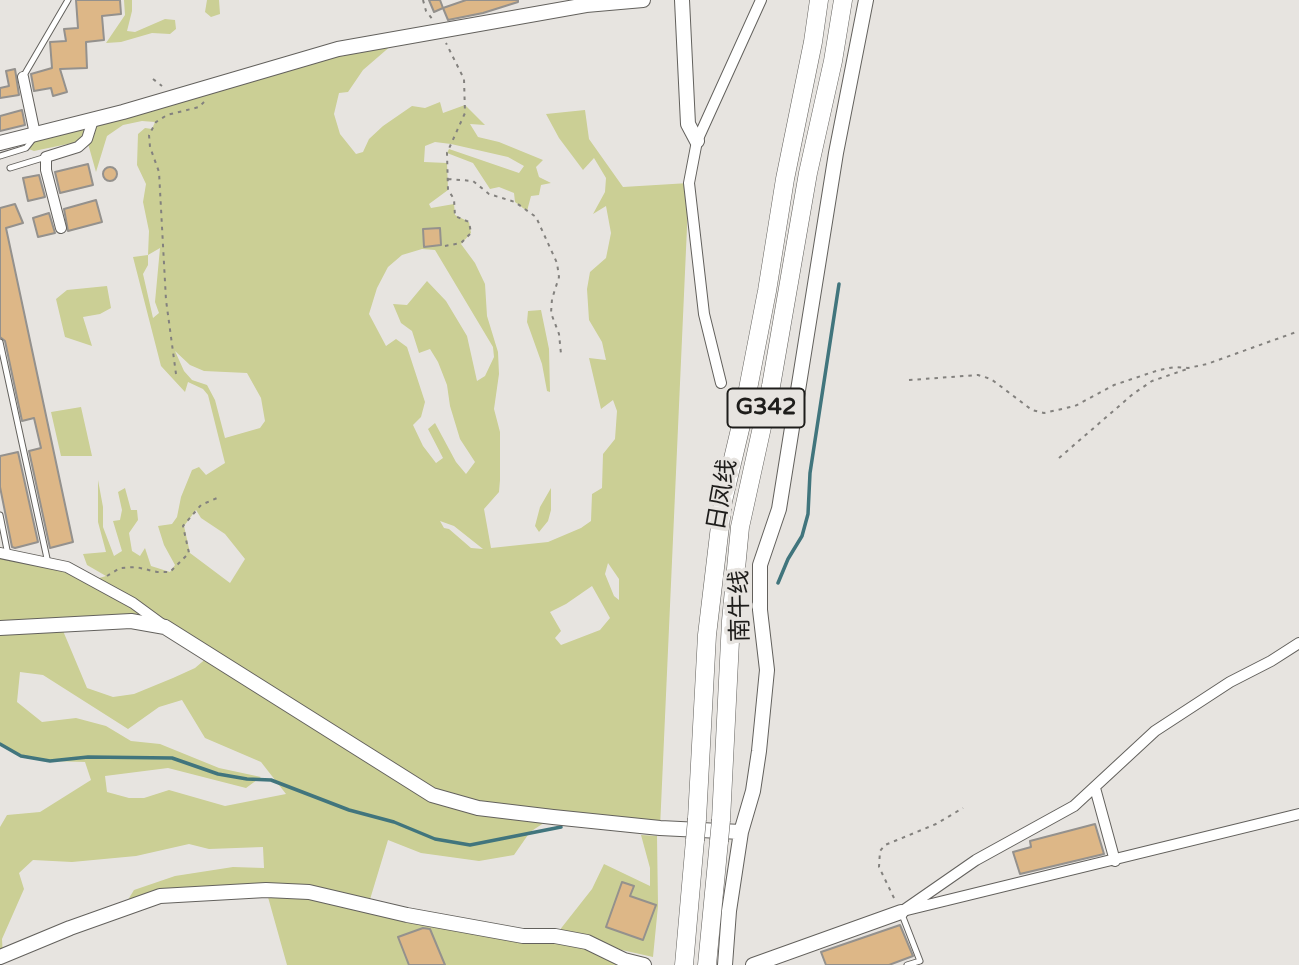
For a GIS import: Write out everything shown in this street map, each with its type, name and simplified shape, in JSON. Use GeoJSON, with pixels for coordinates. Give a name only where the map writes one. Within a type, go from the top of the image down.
{"type":"FeatureCollection","features":[{"type":"Feature","properties":{"kind":"highway","name":"日凤线"},"geometry":{"type":"LineString","coordinates":[[684,965],[697,819],[707,635],[723,501],[767,291],[819,0]]}},
{"type":"Feature","properties":{"kind":"highway","name":"日凤线"},"geometry":{"type":"LineString","coordinates":[[707,965],[721,820],[731,621],[740,527],[771,386],[808,173],[833,61],[843,0]]}},
{"type":"Feature","properties":{"kind":"street"},"geometry":{"type":"LineString","coordinates":[[0,143],[93,120],[338,49],[586,5],[643,0]]}},
{"type":"Feature","properties":{"kind":"street"},"geometry":{"type":"LineString","coordinates":[[682,0],[688,124],[697,141]]}},
{"type":"Feature","properties":{"kind":"street"},"geometry":{"type":"LineString","coordinates":[[721,383],[704,314],[689,183],[697,141],[761,0]]}},
{"type":"Feature","properties":{"kind":"street","name":"南牛线"},"geometry":{"type":"LineString","coordinates":[[724,965],[741,832],[760,751],[767,670],[760,610],[760,565],[779,509],[836,153],[866,0]]}},
{"type":"Feature","properties":{"kind":"street"},"geometry":{"type":"LineString","coordinates":[[23,77],[36,134]]}},
{"type":"Feature","properties":{"kind":"street"},"geometry":{"type":"LineString","coordinates":[[61,228],[46,170],[46,157],[78,147],[87,139],[93,120]]}},
{"type":"Feature","properties":{"kind":"street"},"geometry":{"type":"LineString","coordinates":[[4,554],[67,567],[93,580],[432,796],[478,808],[553,817],[660,828],[741,832]]}},
{"type":"Feature","properties":{"kind":"street"},"geometry":{"type":"LineString","coordinates":[[0,628],[131,621],[165,627]]}},
{"type":"Feature","properties":{"kind":"street"},"geometry":{"type":"LineString","coordinates":[[901,912],[976,860],[1074,806],[1155,731],[1230,682],[1271,662],[1299,643]]}},
{"type":"Feature","properties":{"kind":"street"},"geometry":{"type":"LineString","coordinates":[[1095,788],[1115,861]]}},
{"type":"Feature","properties":{"kind":"street"},"geometry":{"type":"LineString","coordinates":[[753,965],[901,912],[1299,814]]}},
{"type":"Feature","properties":{"kind":"street"},"geometry":{"type":"LineString","coordinates":[[0,957],[70,928],[160,896],[266,890],[309,892],[407,915],[523,936],[555,936],[587,942],[624,960],[644,965]]}},
{"type":"Feature","properties":{"kind":"lane"},"geometry":{"type":"LineString","coordinates":[[23,77],[68,0]]}},
{"type":"Feature","properties":{"kind":"lane"},"geometry":{"type":"LineString","coordinates":[[0,156],[26,148],[36,134]]}},
{"type":"Feature","properties":{"kind":"lane"},"geometry":{"type":"LineString","coordinates":[[10,168],[46,157]]}},
{"type":"Feature","properties":{"kind":"lane"},"geometry":{"type":"LineString","coordinates":[[0,342],[48,563]]}},
{"type":"Feature","properties":{"kind":"lane"},"geometry":{"type":"LineString","coordinates":[[0,515],[4,554]]}},
{"type":"Feature","properties":{"kind":"lane"},"geometry":{"type":"LineString","coordinates":[[901,912],[920,961],[907,965]]}},
{"type":"Feature","properties":{"kind":"path"},"geometry":{"type":"LineString","coordinates":[[423,0],[426,11],[443,32],[446,46],[464,79],[465,113],[447,153],[447,179],[448,190],[454,200],[455,215],[469,222],[471,233],[461,243],[445,246]]}},
{"type":"Feature","properties":{"kind":"path"},"geometry":{"type":"LineString","coordinates":[[176,373],[166,300],[159,172],[150,147],[149,135],[156,122],[167,115],[199,107],[207,99],[208,88]]}},
{"type":"Feature","properties":{"kind":"path"},"geometry":{"type":"LineString","coordinates":[[447,179],[473,181],[489,194],[515,202],[536,217],[557,263],[559,277],[551,313],[559,334],[561,354]]}},
{"type":"Feature","properties":{"kind":"path"},"geometry":{"type":"LineString","coordinates":[[1059,458],[1133,394],[1152,381],[1251,350],[1299,331]]}},
{"type":"Feature","properties":{"kind":"path"},"geometry":{"type":"LineString","coordinates":[[909,380],[978,375],[991,379],[1032,410],[1044,413],[1075,406],[1114,385],[1159,370],[1188,368]]}},
{"type":"Feature","properties":{"kind":"path"},"geometry":{"type":"LineString","coordinates":[[93,580],[120,568],[136,567],[170,572],[189,553],[183,526],[201,505],[217,498]]}},
{"type":"Feature","properties":{"kind":"path"},"geometry":{"type":"LineString","coordinates":[[901,912],[879,867],[880,851],[885,845],[936,824],[962,808]]}},
{"type":"Feature","properties":{"kind":"green space"},"geometry":{"type":"Polygon","coordinates":[[[124,0],[132,0],[127,31],[135,32],[165,19],[175,20],[176,29],[170,34],[152,33],[121,42],[106,43],[125,15],[124,0]]]}},
{"type":"Feature","properties":{"kind":"green space"},"geometry":{"type":"Polygon","coordinates":[[[207,0],[219,0],[220,14],[211,17],[205,12],[207,0]]]}},
{"type":"Feature","properties":{"kind":"green space"},"geometry":{"type":"Polygon","coordinates":[[[400,38],[363,70],[348,92],[339,93],[334,114],[340,134],[356,154],[363,152],[369,139],[383,126],[412,106],[425,108],[440,102],[443,113],[465,105],[485,125],[470,124],[478,137],[499,142],[543,160],[536,167],[539,177],[551,183],[541,185],[539,195],[531,196],[527,211],[515,202],[514,193],[499,187],[490,189],[473,163],[447,153],[449,149],[519,173],[524,166],[508,157],[451,144],[435,142],[425,146],[424,162],[447,163],[448,190],[429,204],[431,208],[454,204],[455,215],[469,222],[471,233],[461,244],[475,263],[485,284],[487,316],[498,352],[499,374],[494,409],[500,432],[499,492],[484,509],[491,548],[548,542],[591,521],[592,494],[602,488],[603,454],[615,439],[617,411],[613,400],[601,409],[589,358],[606,360],[602,342],[589,320],[587,289],[590,272],[606,258],[611,233],[606,206],[593,214],[605,192],[606,178],[594,158],[583,170],[559,138],[546,114],[585,110],[589,139],[623,187],[689,183],[660,828],[553,817],[530,832],[514,855],[479,861],[421,853],[388,840],[368,906],[555,936],[592,889],[604,864],[650,886],[650,868],[641,835],[657,836],[658,906],[653,957],[591,943],[625,965],[287,965],[266,890],[205,894],[123,908],[134,890],[175,876],[233,867],[264,868],[263,847],[209,849],[189,844],[136,856],[72,862],[33,860],[19,873],[24,889],[2,939],[3,957],[0,955],[0,827],[7,815],[40,812],[91,780],[85,762],[50,761],[21,756],[0,744],[0,553],[67,567],[93,580],[106,576],[87,565],[83,554],[106,552],[98,522],[98,480],[103,507],[103,527],[114,556],[122,551],[113,521],[120,520],[122,510],[118,492],[125,488],[131,510],[137,510],[138,520],[129,533],[132,551],[140,556],[145,548],[151,566],[170,572],[175,565],[158,526],[172,524],[177,517],[181,497],[192,470],[199,467],[206,475],[225,463],[208,395],[203,389],[188,382],[185,392],[161,366],[133,257],[148,255],[149,231],[143,202],[146,184],[137,165],[138,134],[145,128],[152,129],[155,122],[142,121],[123,125],[107,136],[96,172],[87,140],[34,151],[26,148],[35,134],[400,38]],[[160,248],[148,255],[148,265],[143,274],[153,318],[159,313],[155,302],[160,248]],[[422,249],[402,255],[388,267],[377,288],[369,314],[386,346],[396,339],[407,347],[425,402],[421,417],[413,425],[423,446],[436,463],[443,458],[428,429],[435,423],[456,462],[466,474],[475,462],[460,439],[447,385],[438,362],[430,349],[419,353],[412,331],[401,323],[393,304],[407,305],[427,281],[446,301],[467,336],[477,381],[485,376],[494,357],[493,347],[435,250],[422,249]],[[175,351],[184,371],[192,380],[207,385],[215,400],[225,438],[260,428],[265,421],[261,398],[247,373],[204,371],[190,365],[175,351]],[[196,510],[184,526],[190,553],[230,583],[245,559],[225,534],[201,518],[196,510]],[[440,521],[444,528],[449,529],[471,548],[483,549],[454,526],[440,521]],[[608,563],[605,574],[614,596],[619,600],[619,579],[608,563]],[[592,586],[550,612],[561,631],[555,638],[561,645],[600,630],[610,618],[592,586]],[[61,626],[87,688],[113,697],[134,694],[195,668],[209,656],[165,627],[61,626]],[[20,672],[17,702],[42,722],[76,718],[106,726],[131,741],[160,744],[219,768],[261,777],[246,788],[168,768],[105,776],[107,792],[129,798],[144,798],[169,790],[225,806],[286,794],[261,762],[205,738],[182,700],[159,707],[128,729],[43,675],[20,672]]]}},
{"type":"Feature","properties":{"kind":"green space"},"geometry":{"type":"Polygon","coordinates":[[[107,286],[111,308],[100,314],[83,317],[92,346],[65,337],[56,299],[67,290],[107,286]]]}},
{"type":"Feature","properties":{"kind":"green space"},"geometry":{"type":"Polygon","coordinates":[[[541,310],[549,349],[550,392],[547,391],[542,364],[527,322],[528,311],[541,310]]]}},
{"type":"Feature","properties":{"kind":"green space"},"geometry":{"type":"Polygon","coordinates":[[[81,407],[92,456],[61,456],[51,412],[81,407]]]}},
{"type":"Feature","properties":{"kind":"green space"},"geometry":{"type":"Polygon","coordinates":[[[551,488],[548,521],[539,532],[535,526],[540,507],[551,488]]]}},
{"type":"Feature","properties":{"kind":"building"},"geometry":{"type":"Polygon","coordinates":[[[76,0],[120,0],[121,14],[102,16],[104,40],[86,42],[87,68],[60,69],[67,92],[53,96],[51,88],[34,91],[31,74],[52,68],[50,42],[66,41],[64,29],[78,28],[76,0]]]}},
{"type":"Feature","properties":{"kind":"building"},"geometry":{"type":"Polygon","coordinates":[[[429,0],[440,0],[443,8],[434,12],[429,0]]]}},
{"type":"Feature","properties":{"kind":"building"},"geometry":{"type":"Polygon","coordinates":[[[466,0],[518,2],[448,20],[443,8],[466,0]]]}},
{"type":"Feature","properties":{"kind":"building"},"geometry":{"type":"Polygon","coordinates":[[[15,69],[19,95],[0,98],[0,88],[9,86],[6,71],[15,69]]]}},
{"type":"Feature","properties":{"kind":"building"},"geometry":{"type":"Polygon","coordinates":[[[22,110],[25,125],[0,131],[0,116],[22,110]]]}},
{"type":"Feature","properties":{"kind":"building"},"geometry":{"type":"Polygon","coordinates":[[[88,164],[93,185],[60,193],[55,172],[88,164]]]}},
{"type":"Feature","properties":{"kind":"building"},"geometry":{"type":"Polygon","coordinates":[[[110,167],[115,169],[115,179],[110,181],[105,179],[103,174],[105,169],[110,167]]]}},
{"type":"Feature","properties":{"kind":"building"},"geometry":{"type":"Polygon","coordinates":[[[39,175],[45,197],[28,201],[23,178],[39,175]]]}},
{"type":"Feature","properties":{"kind":"building"},"geometry":{"type":"Polygon","coordinates":[[[96,200],[102,222],[68,231],[64,209],[96,200]]]}},
{"type":"Feature","properties":{"kind":"building"},"geometry":{"type":"Polygon","coordinates":[[[15,204],[23,223],[6,228],[73,542],[50,548],[29,451],[41,448],[34,418],[22,421],[5,341],[0,337],[0,208],[15,204]]]}},
{"type":"Feature","properties":{"kind":"building"},"geometry":{"type":"Polygon","coordinates":[[[49,213],[55,233],[38,237],[33,218],[49,213]]]}},
{"type":"Feature","properties":{"kind":"building"},"geometry":{"type":"Polygon","coordinates":[[[440,228],[441,245],[424,247],[423,229],[440,228]]]}},
{"type":"Feature","properties":{"kind":"building"},"geometry":{"type":"Polygon","coordinates":[[[18,452],[38,542],[15,548],[12,547],[0,487],[0,456],[18,452]]]}},
{"type":"Feature","properties":{"kind":"building"},"geometry":{"type":"Polygon","coordinates":[[[1095,824],[1104,854],[1020,874],[1013,852],[1031,847],[1030,841],[1095,824]]]}},
{"type":"Feature","properties":{"kind":"building"},"geometry":{"type":"Polygon","coordinates":[[[622,882],[634,886],[630,896],[656,905],[643,940],[606,927],[622,882]]]}},
{"type":"Feature","properties":{"kind":"building"},"geometry":{"type":"Polygon","coordinates":[[[900,925],[913,956],[889,965],[826,965],[821,952],[900,925]]]}},
{"type":"Feature","properties":{"kind":"building"},"geometry":{"type":"Polygon","coordinates":[[[423,928],[430,929],[445,965],[409,965],[398,937],[423,928]]]}},
{"type":"Feature","properties":{"kind":"waterway"},"geometry":{"type":"LineString","coordinates":[[778,583],[802,536],[808,514],[810,473],[839,284]]}},
{"type":"Feature","properties":{"kind":"waterway"},"geometry":{"type":"LineString","coordinates":[[0,744],[21,756],[50,761],[88,757],[172,758],[218,774],[271,780],[349,810],[394,822],[435,839],[470,845],[561,827]]}}]}
